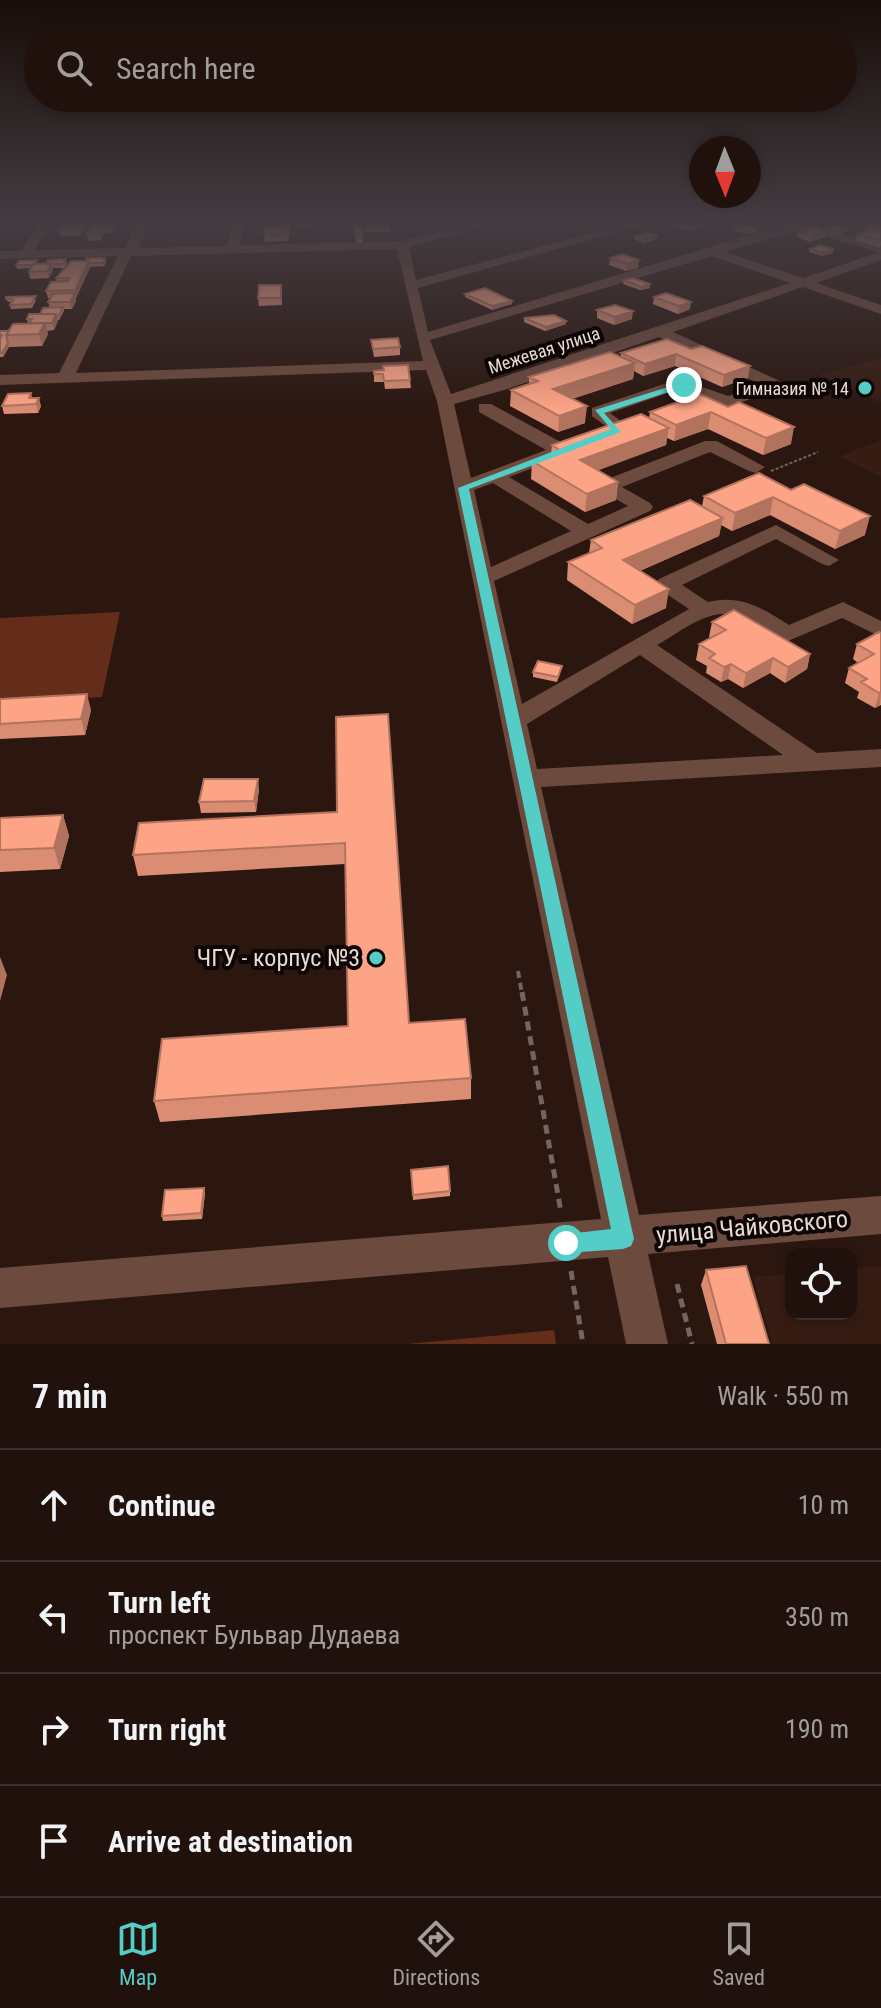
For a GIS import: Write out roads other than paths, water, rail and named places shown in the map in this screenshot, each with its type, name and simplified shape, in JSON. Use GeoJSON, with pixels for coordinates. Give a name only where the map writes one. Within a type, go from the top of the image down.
{"type":"FeatureCollection","features":[{"type":"Feature","properties":{"kind":"street"},"geometry":{"type":"LineString","coordinates":[[65,378],[112,286]]}},
{"type":"Feature","properties":{"kind":"street"},"geometry":{"type":"LineString","coordinates":[[411,286],[422,338],[445,401],[647,1344]]}},
{"type":"Feature","properties":{"kind":"street"},"geometry":{"type":"LineString","coordinates":[[422,338],[596,286]]}},
{"type":"Feature","properties":{"kind":"street","name":"Межевая улица"},"geometry":{"type":"LineString","coordinates":[[445,401],[498,387],[798,286]]}},
{"type":"Feature","properties":{"kind":"street"},"geometry":{"type":"LineString","coordinates":[[819,286],[881,310]]}},
{"type":"Feature","properties":{"kind":"street"},"geometry":{"type":"LineString","coordinates":[[463,488],[619,429],[598,412],[677,384],[725,402],[776,385],[661,332]]}},
{"type":"Feature","properties":{"kind":"street"},"geometry":{"type":"LineString","coordinates":[[0,380],[432,365]]}},
{"type":"Feature","properties":{"kind":"street"},"geometry":{"type":"LineString","coordinates":[[485,408],[561,451]]}},
{"type":"Feature","properties":{"kind":"street"},"geometry":{"type":"LineString","coordinates":[[483,578],[643,507],[607,486],[711,445],[762,470]]}},
{"type":"Feature","properties":{"kind":"street"},"geometry":{"type":"LineString","coordinates":[[494,476],[588,533]]}},
{"type":"Feature","properties":{"kind":"street"},"geometry":{"type":"LineString","coordinates":[[705,610],[667,584],[776,531],[829,560]]}},
{"type":"Feature","properties":{"kind":"street"},"geometry":{"type":"LineString","coordinates":[[513,721],[705,610],[728,605],[741,608],[788,634],[843,609],[881,630]]}},
{"type":"Feature","properties":{"kind":"street"},"geometry":{"type":"LineString","coordinates":[[641,645],[812,762]]}},
{"type":"Feature","properties":{"kind":"street"},"geometry":{"type":"LineString","coordinates":[[525,779],[881,758]]}},
{"type":"Feature","properties":{"kind":"street","name":"улица Чайковского"},"geometry":{"type":"LineString","coordinates":[[0,1288],[623,1239],[881,1215]]}},
{"type":"Feature","properties":{"kind":"place","name":"Гимназия № 14"},"geometry":{"type":"Point","coordinates":[865,388]}},
{"type":"Feature","properties":{"kind":"place","name":"ЧГУ - корпус №3"},"geometry":{"type":"Point","coordinates":[376,958]}}]}
